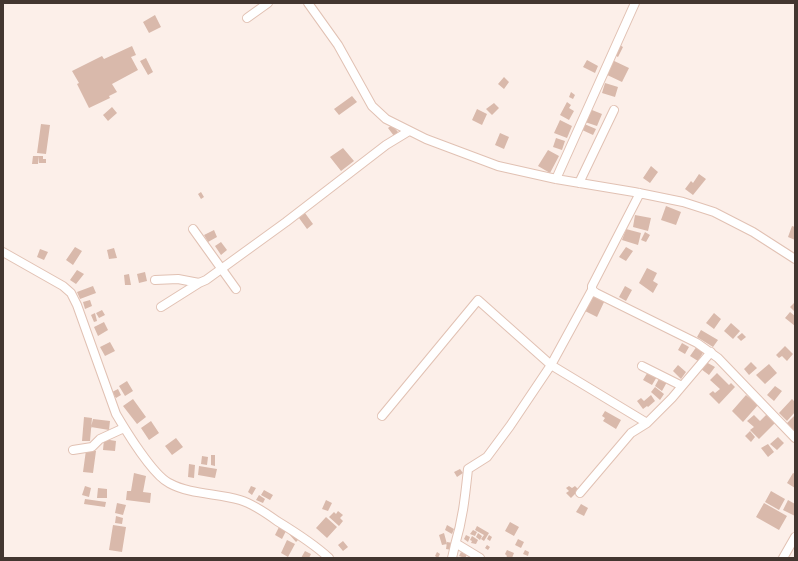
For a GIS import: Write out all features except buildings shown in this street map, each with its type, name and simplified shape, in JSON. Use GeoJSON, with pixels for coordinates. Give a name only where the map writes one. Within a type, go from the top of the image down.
{"type":"FeatureCollection","features":[{"type":"Feature","properties":{"kind":"street"},"geometry":{"type":"LineString","coordinates":[[247,18],[268,3]]}},
{"type":"Feature","properties":{"kind":"street"},"geometry":{"type":"LineString","coordinates":[[308,3],[338,45],[372,106],[386,119],[426,139],[498,166],[556,179],[683,202],[714,212],[752,232],[795,259]]}},
{"type":"Feature","properties":{"kind":"street"},"geometry":{"type":"LineString","coordinates":[[556,179],[635,3]]}},
{"type":"Feature","properties":{"kind":"street"},"geometry":{"type":"LineString","coordinates":[[579,183],[614,110]]}},
{"type":"Feature","properties":{"kind":"street"},"geometry":{"type":"LineString","coordinates":[[161,307],[206,280],[292,218],[386,145],[409,131]]}},
{"type":"Feature","properties":{"kind":"street"},"geometry":{"type":"LineString","coordinates":[[452,558],[462,523],[468,469],[487,457],[510,426],[550,365],[592,290],[592,286],[640,193]]}},
{"type":"Feature","properties":{"kind":"street"},"geometry":{"type":"LineString","coordinates":[[193,229],[236,289]]}},
{"type":"Feature","properties":{"kind":"street"},"geometry":{"type":"LineString","coordinates":[[3,252],[63,286],[71,293],[88,334],[116,414],[124,428],[158,474],[169,483],[191,491],[241,500],[261,510],[299,535],[329,558]]}},
{"type":"Feature","properties":{"kind":"street"},"geometry":{"type":"LineString","coordinates":[[155,280],[178,279],[199,283]]}},
{"type":"Feature","properties":{"kind":"street"},"geometry":{"type":"LineString","coordinates":[[592,290],[697,343],[711,352],[795,438]]}},
{"type":"Feature","properties":{"kind":"street"},"geometry":{"type":"LineString","coordinates":[[382,416],[478,300],[550,365],[647,423]]}},
{"type":"Feature","properties":{"kind":"street"},"geometry":{"type":"LineString","coordinates":[[580,493],[631,433],[647,423],[672,398],[711,352]]}},
{"type":"Feature","properties":{"kind":"street"},"geometry":{"type":"LineString","coordinates":[[642,366],[682,386]]}},
{"type":"Feature","properties":{"kind":"street"},"geometry":{"type":"LineString","coordinates":[[73,450],[92,447],[100,439],[124,428]]}},
{"type":"Feature","properties":{"kind":"street"},"geometry":{"type":"LineString","coordinates":[[783,558],[795,537]]}},
{"type":"Feature","properties":{"kind":"street"},"geometry":{"type":"LineString","coordinates":[[455,545],[461,545],[480,558]]}}]}
